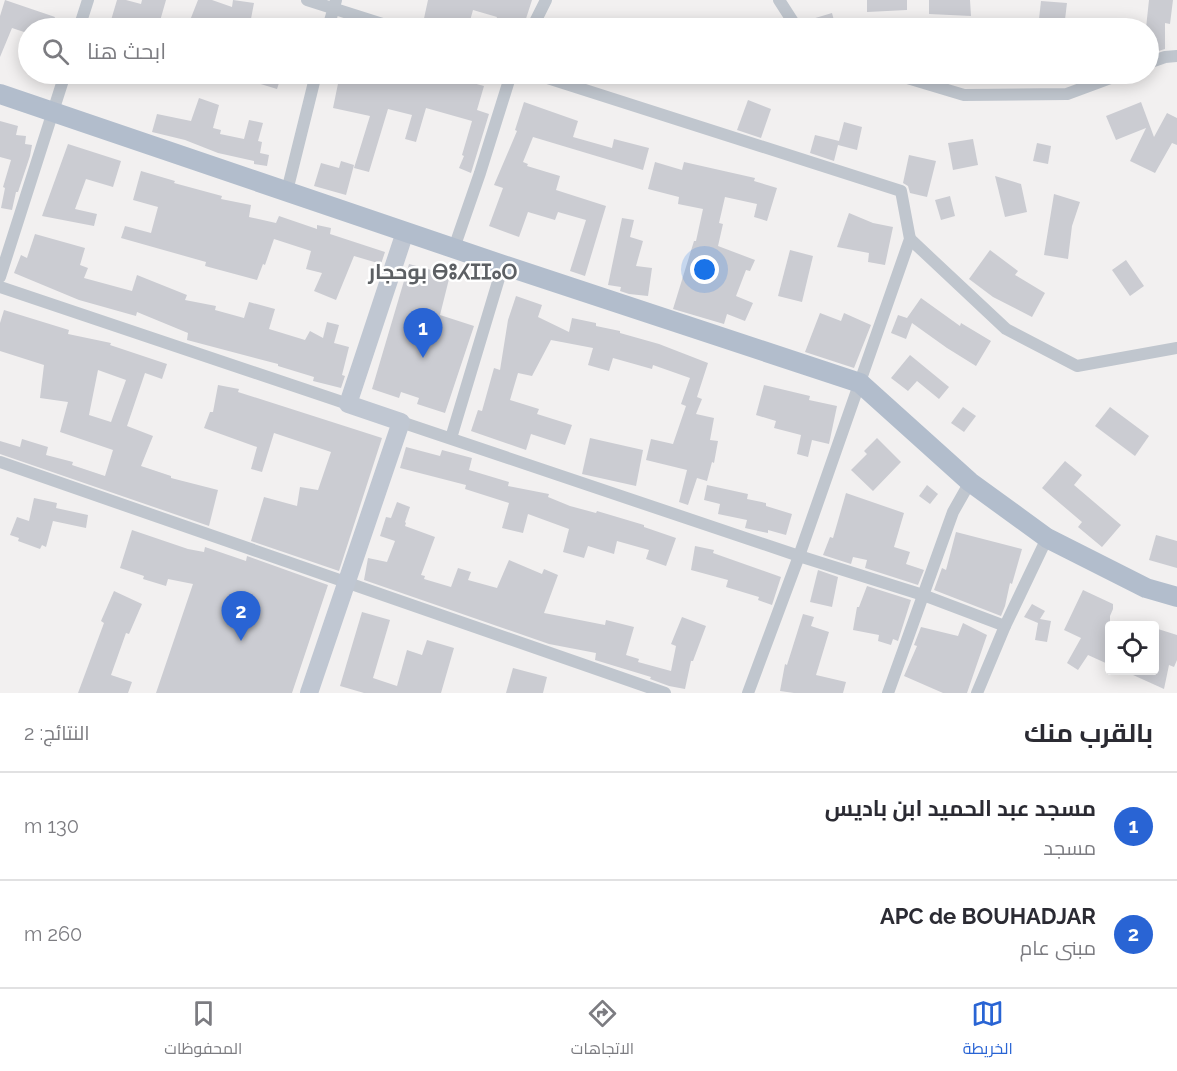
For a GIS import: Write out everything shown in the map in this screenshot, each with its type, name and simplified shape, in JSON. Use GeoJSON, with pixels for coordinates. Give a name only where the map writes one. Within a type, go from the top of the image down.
{"type":"FeatureCollection","features":[{"type":"Feature","properties":{"kind":"main road"},"geometry":{"type":"LineString","coordinates":[[0,93],[405,232],[860,383],[970,482],[1047,538],[1146,588],[1177,597]]}},
{"type":"Feature","properties":{"kind":"main road"},"geometry":{"type":"LineString","coordinates":[[309,693],[401,422],[348,404],[405,232]]}},
{"type":"Feature","properties":{"kind":"street"},"geometry":{"type":"LineString","coordinates":[[82,18],[88,0]]}},
{"type":"Feature","properties":{"kind":"street"},"geometry":{"type":"LineString","coordinates":[[307,0],[334,4],[370,18]]}},
{"type":"Feature","properties":{"kind":"street"},"geometry":{"type":"LineString","coordinates":[[537,18],[546,0]]}},
{"type":"Feature","properties":{"kind":"street"},"geometry":{"type":"LineString","coordinates":[[779,0],[791,18]]}},
{"type":"Feature","properties":{"kind":"street"},"geometry":{"type":"LineString","coordinates":[[1159,59],[1177,56]]}},
{"type":"Feature","properties":{"kind":"street"},"geometry":{"type":"LineString","coordinates":[[0,277],[62,84]]}},
{"type":"Feature","properties":{"kind":"street"},"geometry":{"type":"LineString","coordinates":[[287,191],[314,84]]}},
{"type":"Feature","properties":{"kind":"street"},"geometry":{"type":"LineString","coordinates":[[454,248],[508,84]]}},
{"type":"Feature","properties":{"kind":"street"},"geometry":{"type":"LineString","coordinates":[[566,84],[900,191],[910,239],[799,556],[748,693]]}},
{"type":"Feature","properties":{"kind":"street"},"geometry":{"type":"LineString","coordinates":[[927,84],[964,95],[1067,94],[1094,84]]}},
{"type":"Feature","properties":{"kind":"street"},"geometry":{"type":"LineString","coordinates":[[910,239],[1006,329],[1077,366],[1177,348]]}},
{"type":"Feature","properties":{"kind":"street"},"geometry":{"type":"LineString","coordinates":[[452,438],[503,265]]}},
{"type":"Feature","properties":{"kind":"street"},"geometry":{"type":"LineString","coordinates":[[0,287],[348,404]]}},
{"type":"Feature","properties":{"kind":"street"},"geometry":{"type":"LineString","coordinates":[[401,422],[799,556],[923,595],[1005,626]]}},
{"type":"Feature","properties":{"kind":"street"},"geometry":{"type":"LineString","coordinates":[[0,462],[665,693]]}},
{"type":"Feature","properties":{"kind":"street"},"geometry":{"type":"LineString","coordinates":[[888,693],[953,512],[970,482]]}},
{"type":"Feature","properties":{"kind":"street"},"geometry":{"type":"LineString","coordinates":[[977,693],[1005,626],[1047,538]]}},
{"type":"Feature","properties":{"kind":"building"},"geometry":{"type":"Polygon","coordinates":[[[5,0],[55,17],[18,18],[18,30],[12,28],[0,57],[0,16],[5,0]]]}},
{"type":"Feature","properties":{"kind":"building"},"geometry":{"type":"Polygon","coordinates":[[[117,0],[141,4],[142,0],[166,0],[161,18],[112,18],[117,0]]]}},
{"type":"Feature","properties":{"kind":"building"},"geometry":{"type":"Polygon","coordinates":[[[198,0],[212,0],[232,7],[233,0],[254,3],[251,18],[191,18],[198,0]]]}},
{"type":"Feature","properties":{"kind":"building"},"geometry":{"type":"Polygon","coordinates":[[[428,0],[532,0],[526,18],[497,18],[473,10],[471,18],[424,18],[428,0]]]}},
{"type":"Feature","properties":{"kind":"building"},"geometry":{"type":"Polygon","coordinates":[[[867,0],[907,0],[907,10],[867,12],[867,0]]]}},
{"type":"Feature","properties":{"kind":"building"},"geometry":{"type":"Polygon","coordinates":[[[929,0],[970,0],[971,16],[929,14],[929,0]]]}},
{"type":"Feature","properties":{"kind":"building"},"geometry":{"type":"Polygon","coordinates":[[[1149,0],[1173,0],[1170,24],[1165,23],[1165,49],[1159,51],[1159,18],[1147,18],[1149,0]]]}},
{"type":"Feature","properties":{"kind":"building"},"geometry":{"type":"Polygon","coordinates":[[[1041,1],[1067,3],[1065,18],[1039,18],[1041,1]]]}},
{"type":"Feature","properties":{"kind":"building"},"geometry":{"type":"Polygon","coordinates":[[[832,13],[833,18],[815,18],[832,13]]]}},
{"type":"Feature","properties":{"kind":"building"},"geometry":{"type":"Polygon","coordinates":[[[261,84],[279,84],[277,89],[261,84]]]}},
{"type":"Feature","properties":{"kind":"building"},"geometry":{"type":"Polygon","coordinates":[[[338,84],[477,84],[484,86],[477,110],[489,114],[471,173],[459,168],[472,121],[426,108],[416,142],[405,139],[412,115],[388,109],[369,172],[354,168],[370,116],[333,108],[338,84]]]}},
{"type":"Feature","properties":{"kind":"building"},"geometry":{"type":"Polygon","coordinates":[[[199,98],[219,105],[213,128],[221,130],[220,134],[244,139],[249,120],[263,123],[258,141],[262,142],[260,153],[269,155],[267,166],[152,132],[157,114],[191,121],[199,98]]]}},
{"type":"Feature","properties":{"kind":"building"},"geometry":{"type":"Polygon","coordinates":[[[748,100],[771,109],[761,138],[737,130],[748,100]]]}},
{"type":"Feature","properties":{"kind":"building"},"geometry":{"type":"Polygon","coordinates":[[[524,102],[578,121],[573,137],[612,148],[614,139],[649,148],[643,170],[533,137],[523,162],[528,164],[527,166],[560,176],[556,190],[606,206],[585,276],[570,271],[586,220],[558,212],[555,220],[528,212],[519,237],[489,226],[503,188],[494,185],[517,131],[515,130],[524,102]]]}},
{"type":"Feature","properties":{"kind":"building"},"geometry":{"type":"Polygon","coordinates":[[[1141,102],[1154,137],[1167,113],[1177,118],[1177,145],[1172,143],[1155,173],[1130,161],[1146,128],[1116,140],[1106,116],[1141,102]]]}},
{"type":"Feature","properties":{"kind":"building"},"geometry":{"type":"Polygon","coordinates":[[[0,121],[18,126],[16,135],[26,136],[25,144],[32,145],[12,210],[1,208],[5,188],[3,187],[11,160],[0,157],[0,121]]]}},
{"type":"Feature","properties":{"kind":"building"},"geometry":{"type":"Polygon","coordinates":[[[844,122],[862,127],[857,150],[838,145],[834,161],[810,153],[815,135],[839,141],[844,122]]]}},
{"type":"Feature","properties":{"kind":"building"},"geometry":{"type":"Polygon","coordinates":[[[973,139],[978,165],[953,170],[948,143],[973,139]]]}},
{"type":"Feature","properties":{"kind":"building"},"geometry":{"type":"Polygon","coordinates":[[[1037,143],[1051,146],[1048,164],[1033,161],[1037,143]]]}},
{"type":"Feature","properties":{"kind":"building"},"geometry":{"type":"Polygon","coordinates":[[[68,144],[121,161],[113,187],[86,179],[75,209],[97,214],[94,226],[42,216],[68,144]]]}},
{"type":"Feature","properties":{"kind":"building"},"geometry":{"type":"Polygon","coordinates":[[[909,155],[936,161],[927,197],[910,193],[908,186],[903,183],[909,155]]]}},
{"type":"Feature","properties":{"kind":"building"},"geometry":{"type":"Polygon","coordinates":[[[341,161],[354,165],[346,195],[314,186],[321,163],[339,168],[341,161]]]}},
{"type":"Feature","properties":{"kind":"building"},"geometry":{"type":"Polygon","coordinates":[[[655,162],[682,170],[684,162],[755,178],[754,181],[777,188],[767,221],[754,217],[757,204],[725,197],[719,223],[723,224],[718,246],[755,260],[750,271],[746,270],[736,296],[753,303],[745,321],[727,314],[724,324],[673,309],[694,241],[696,241],[703,209],[678,204],[679,197],[648,189],[655,162]]]}},
{"type":"Feature","properties":{"kind":"building"},"geometry":{"type":"Polygon","coordinates":[[[141,171],[222,196],[221,199],[251,205],[249,217],[276,223],[279,216],[317,229],[317,225],[331,228],[330,234],[385,252],[381,264],[354,256],[336,300],[314,291],[322,273],[306,269],[311,251],[274,239],[257,280],[205,266],[206,262],[121,238],[125,226],[151,233],[158,207],[133,200],[141,171]]]}},
{"type":"Feature","properties":{"kind":"building"},"geometry":{"type":"Polygon","coordinates":[[[995,176],[1021,184],[1027,212],[1005,217],[995,176]]]}},
{"type":"Feature","properties":{"kind":"building"},"geometry":{"type":"Polygon","coordinates":[[[1054,194],[1080,202],[1072,226],[1068,259],[1044,255],[1054,194]]]}},
{"type":"Feature","properties":{"kind":"building"},"geometry":{"type":"Polygon","coordinates":[[[950,196],[955,216],[941,220],[935,200],[950,196]]]}},
{"type":"Feature","properties":{"kind":"building"},"geometry":{"type":"Polygon","coordinates":[[[849,213],[873,223],[893,227],[885,265],[868,262],[869,253],[837,247],[849,213]]]}},
{"type":"Feature","properties":{"kind":"building"},"geometry":{"type":"Polygon","coordinates":[[[622,218],[634,220],[630,237],[643,241],[636,266],[652,268],[648,296],[629,294],[620,291],[621,287],[608,285],[622,218]]]}},
{"type":"Feature","properties":{"kind":"building"},"geometry":{"type":"Polygon","coordinates":[[[35,234],[85,248],[80,265],[88,268],[84,278],[132,291],[137,275],[187,295],[185,300],[216,306],[215,310],[244,318],[249,302],[275,309],[269,329],[305,340],[310,331],[323,338],[327,322],[339,325],[334,343],[349,347],[341,388],[313,381],[314,377],[278,366],[278,364],[187,340],[188,333],[137,312],[136,316],[79,300],[14,273],[21,255],[27,258],[35,234]]]}},
{"type":"Feature","properties":{"kind":"building"},"geometry":{"type":"Polygon","coordinates":[[[790,250],[813,256],[802,302],[778,296],[790,250]]]}},
{"type":"Feature","properties":{"kind":"building"},"geometry":{"type":"Polygon","coordinates":[[[990,250],[1018,271],[1015,275],[1045,293],[1032,317],[993,297],[969,279],[990,250]]]}},
{"type":"Feature","properties":{"kind":"building"},"geometry":{"type":"Polygon","coordinates":[[[1126,260],[1144,286],[1130,296],[1112,270],[1126,260]]]}},
{"type":"Feature","properties":{"kind":"building"},"geometry":{"type":"Polygon","coordinates":[[[409,264],[450,275],[440,315],[474,326],[445,413],[417,404],[419,398],[401,392],[399,398],[372,389],[409,264]]]}},
{"type":"Feature","properties":{"kind":"building"},"geometry":{"type":"Polygon","coordinates":[[[516,296],[542,305],[538,317],[569,332],[572,318],[596,323],[596,326],[620,331],[620,333],[659,344],[708,363],[697,397],[702,399],[696,414],[714,418],[710,440],[718,441],[714,463],[712,462],[707,481],[697,478],[688,505],[679,502],[687,470],[646,460],[651,439],[673,444],[686,406],[681,404],[690,378],[653,365],[652,369],[613,358],[609,371],[588,365],[593,348],[551,340],[532,376],[518,373],[510,400],[539,409],[537,414],[572,425],[565,445],[531,434],[526,450],[471,431],[478,410],[482,411],[494,368],[500,370],[508,320],[516,296]]]}},
{"type":"Feature","properties":{"kind":"building"},"geometry":{"type":"Polygon","coordinates":[[[921,298],[960,326],[961,323],[991,341],[976,366],[912,323],[906,339],[891,333],[898,315],[907,318],[921,298]]]}},
{"type":"Feature","properties":{"kind":"building"},"geometry":{"type":"Polygon","coordinates":[[[4,310],[69,330],[68,334],[111,343],[110,345],[167,364],[162,379],[145,373],[127,426],[153,436],[141,466],[171,476],[171,478],[218,490],[209,526],[0,454],[0,441],[20,447],[22,439],[48,447],[46,455],[73,462],[72,465],[105,476],[113,450],[60,432],[68,402],[40,398],[44,365],[0,351],[0,323],[4,310]],[[98,370],[89,415],[111,422],[126,380],[98,370]]]}},
{"type":"Feature","properties":{"kind":"building"},"geometry":{"type":"Polygon","coordinates":[[[820,313],[841,321],[844,313],[871,325],[854,368],[805,352],[820,313]]]}},
{"type":"Feature","properties":{"kind":"building"},"geometry":{"type":"Polygon","coordinates":[[[910,355],[949,387],[939,399],[917,381],[908,391],[891,378],[910,355]]]}},
{"type":"Feature","properties":{"kind":"building"},"geometry":{"type":"Polygon","coordinates":[[[218,385],[239,389],[238,392],[382,438],[339,571],[251,541],[264,497],[297,506],[300,487],[318,490],[331,452],[274,433],[262,472],[251,469],[257,447],[204,428],[210,412],[213,412],[218,385]]]}},
{"type":"Feature","properties":{"kind":"building"},"geometry":{"type":"Polygon","coordinates":[[[764,385],[810,396],[809,400],[837,406],[829,444],[812,440],[808,457],[797,454],[801,435],[774,428],[776,421],[756,415],[764,385]]]}},
{"type":"Feature","properties":{"kind":"building"},"geometry":{"type":"Polygon","coordinates":[[[963,407],[976,416],[964,432],[951,423],[963,407]]]}},
{"type":"Feature","properties":{"kind":"building"},"geometry":{"type":"Polygon","coordinates":[[[1110,407],[1149,436],[1135,456],[1095,426],[1110,407]]]}},
{"type":"Feature","properties":{"kind":"building"},"geometry":{"type":"Polygon","coordinates":[[[590,438],[643,450],[636,486],[582,474],[590,438]]]}},
{"type":"Feature","properties":{"kind":"building"},"geometry":{"type":"Polygon","coordinates":[[[877,438],[901,462],[873,491],[851,470],[867,454],[864,451],[877,438]]]}},
{"type":"Feature","properties":{"kind":"building"},"geometry":{"type":"Polygon","coordinates":[[[406,447],[440,456],[442,450],[472,458],[469,470],[509,482],[508,486],[549,494],[548,497],[570,506],[596,513],[597,511],[644,525],[644,527],[676,538],[666,566],[646,559],[649,550],[617,541],[614,554],[588,546],[584,558],[563,552],[569,529],[528,514],[523,533],[502,528],[509,503],[465,489],[466,485],[400,468],[406,447]]]}},
{"type":"Feature","properties":{"kind":"building"},"geometry":{"type":"Polygon","coordinates":[[[1065,461],[1082,475],[1074,485],[1121,525],[1102,547],[1078,527],[1082,522],[1042,488],[1065,461]]]}},
{"type":"Feature","properties":{"kind":"building"},"geometry":{"type":"Polygon","coordinates":[[[707,485],[748,494],[747,499],[766,503],[766,506],[792,514],[786,535],[768,530],[768,533],[745,528],[747,520],[718,514],[720,504],[704,500],[707,485]]]}},
{"type":"Feature","properties":{"kind":"building"},"geometry":{"type":"Polygon","coordinates":[[[927,485],[938,494],[930,504],[919,496],[927,485]]]}},
{"type":"Feature","properties":{"kind":"building"},"geometry":{"type":"Polygon","coordinates":[[[846,493],[904,513],[894,547],[910,552],[906,564],[924,570],[918,585],[865,568],[867,560],[853,557],[851,564],[823,555],[830,537],[833,538],[846,493]]]}},
{"type":"Feature","properties":{"kind":"building"},"geometry":{"type":"Polygon","coordinates":[[[34,498],[57,503],[56,508],[88,515],[86,528],[53,521],[46,547],[42,545],[40,549],[18,541],[19,538],[10,535],[17,517],[29,521],[34,498]]]}},
{"type":"Feature","properties":{"kind":"building"},"geometry":{"type":"Polygon","coordinates":[[[397,502],[410,507],[405,526],[435,537],[421,575],[425,576],[424,579],[451,587],[458,568],[471,572],[468,580],[497,588],[509,560],[542,574],[544,569],[558,575],[544,613],[605,625],[606,620],[634,627],[626,655],[639,659],[638,662],[671,671],[676,646],[671,644],[682,617],[706,626],[693,661],[691,661],[685,689],[669,686],[650,679],[651,677],[595,660],[596,653],[549,644],[364,580],[368,558],[387,562],[395,541],[380,536],[386,517],[391,518],[397,502]]]}},
{"type":"Feature","properties":{"kind":"building"},"geometry":{"type":"Polygon","coordinates":[[[132,530],[188,549],[204,552],[205,547],[246,561],[247,556],[328,585],[292,693],[156,693],[193,584],[168,579],[166,586],[143,579],[144,576],[120,568],[132,530]]]}},
{"type":"Feature","properties":{"kind":"building"},"geometry":{"type":"Polygon","coordinates":[[[956,532],[1022,549],[1001,616],[934,590],[942,568],[946,570],[956,532]]]}},
{"type":"Feature","properties":{"kind":"building"},"geometry":{"type":"Polygon","coordinates":[[[1156,535],[1177,541],[1177,568],[1149,560],[1156,535]]]}},
{"type":"Feature","properties":{"kind":"building"},"geometry":{"type":"Polygon","coordinates":[[[695,546],[714,550],[713,553],[781,577],[772,605],[758,600],[759,597],[726,587],[728,580],[691,570],[695,546]]]}},
{"type":"Feature","properties":{"kind":"building"},"geometry":{"type":"Polygon","coordinates":[[[818,570],[838,577],[832,607],[810,602],[818,570]]]}},
{"type":"Feature","properties":{"kind":"building"},"geometry":{"type":"Polygon","coordinates":[[[867,586],[911,600],[898,641],[893,639],[891,645],[878,641],[879,635],[853,630],[857,607],[859,607],[867,586]]]}},
{"type":"Feature","properties":{"kind":"building"},"geometry":{"type":"Polygon","coordinates":[[[1083,590],[1113,604],[1110,621],[1105,621],[1105,663],[1088,655],[1078,670],[1067,663],[1081,638],[1064,630],[1083,590]]]}},
{"type":"Feature","properties":{"kind":"building"},"geometry":{"type":"Polygon","coordinates":[[[114,591],[142,604],[129,634],[126,633],[111,675],[132,682],[128,693],[78,693],[104,623],[101,621],[114,591]]]}},
{"type":"Feature","properties":{"kind":"building"},"geometry":{"type":"Polygon","coordinates":[[[1032,604],[1045,611],[1040,619],[1051,621],[1047,642],[1035,640],[1038,623],[1024,617],[1032,604]]]}},
{"type":"Feature","properties":{"kind":"building"},"geometry":{"type":"Polygon","coordinates":[[[362,612],[390,620],[373,678],[397,686],[407,650],[422,655],[427,640],[454,648],[441,693],[364,693],[340,686],[362,612]]]}},
{"type":"Feature","properties":{"kind":"building"},"geometry":{"type":"Polygon","coordinates":[[[803,614],[814,617],[811,626],[829,632],[816,675],[846,682],[843,693],[780,691],[785,664],[787,665],[803,614]]]}},
{"type":"Feature","properties":{"kind":"building"},"geometry":{"type":"Polygon","coordinates":[[[963,623],[987,635],[967,693],[943,693],[904,676],[917,646],[914,645],[921,627],[958,636],[963,623]]]}},
{"type":"Feature","properties":{"kind":"building"},"geometry":{"type":"Polygon","coordinates":[[[1159,629],[1177,635],[1177,660],[1174,667],[1169,665],[1164,689],[1133,675],[1159,675],[1159,629]]]}},
{"type":"Feature","properties":{"kind":"building"},"geometry":{"type":"Polygon","coordinates":[[[513,668],[547,677],[543,693],[506,693],[513,668]]]}},
{"type":"Feature","properties":{"kind":"place","name":"مسجد عبد الحميد ابن باديس"},"geometry":{"type":"Point","coordinates":[423,358]}},
{"type":"Feature","properties":{"kind":"place","name":"APC de BOUHADJAR"},"geometry":{"type":"Point","coordinates":[241,641]}},
{"type":"Feature","properties":{"kind":"district","name":"بوحجار ⴱⵓⵃⵊⵊⴰⵔ"},"geometry":{"type":"Point","coordinates":[443,271]}}]}
